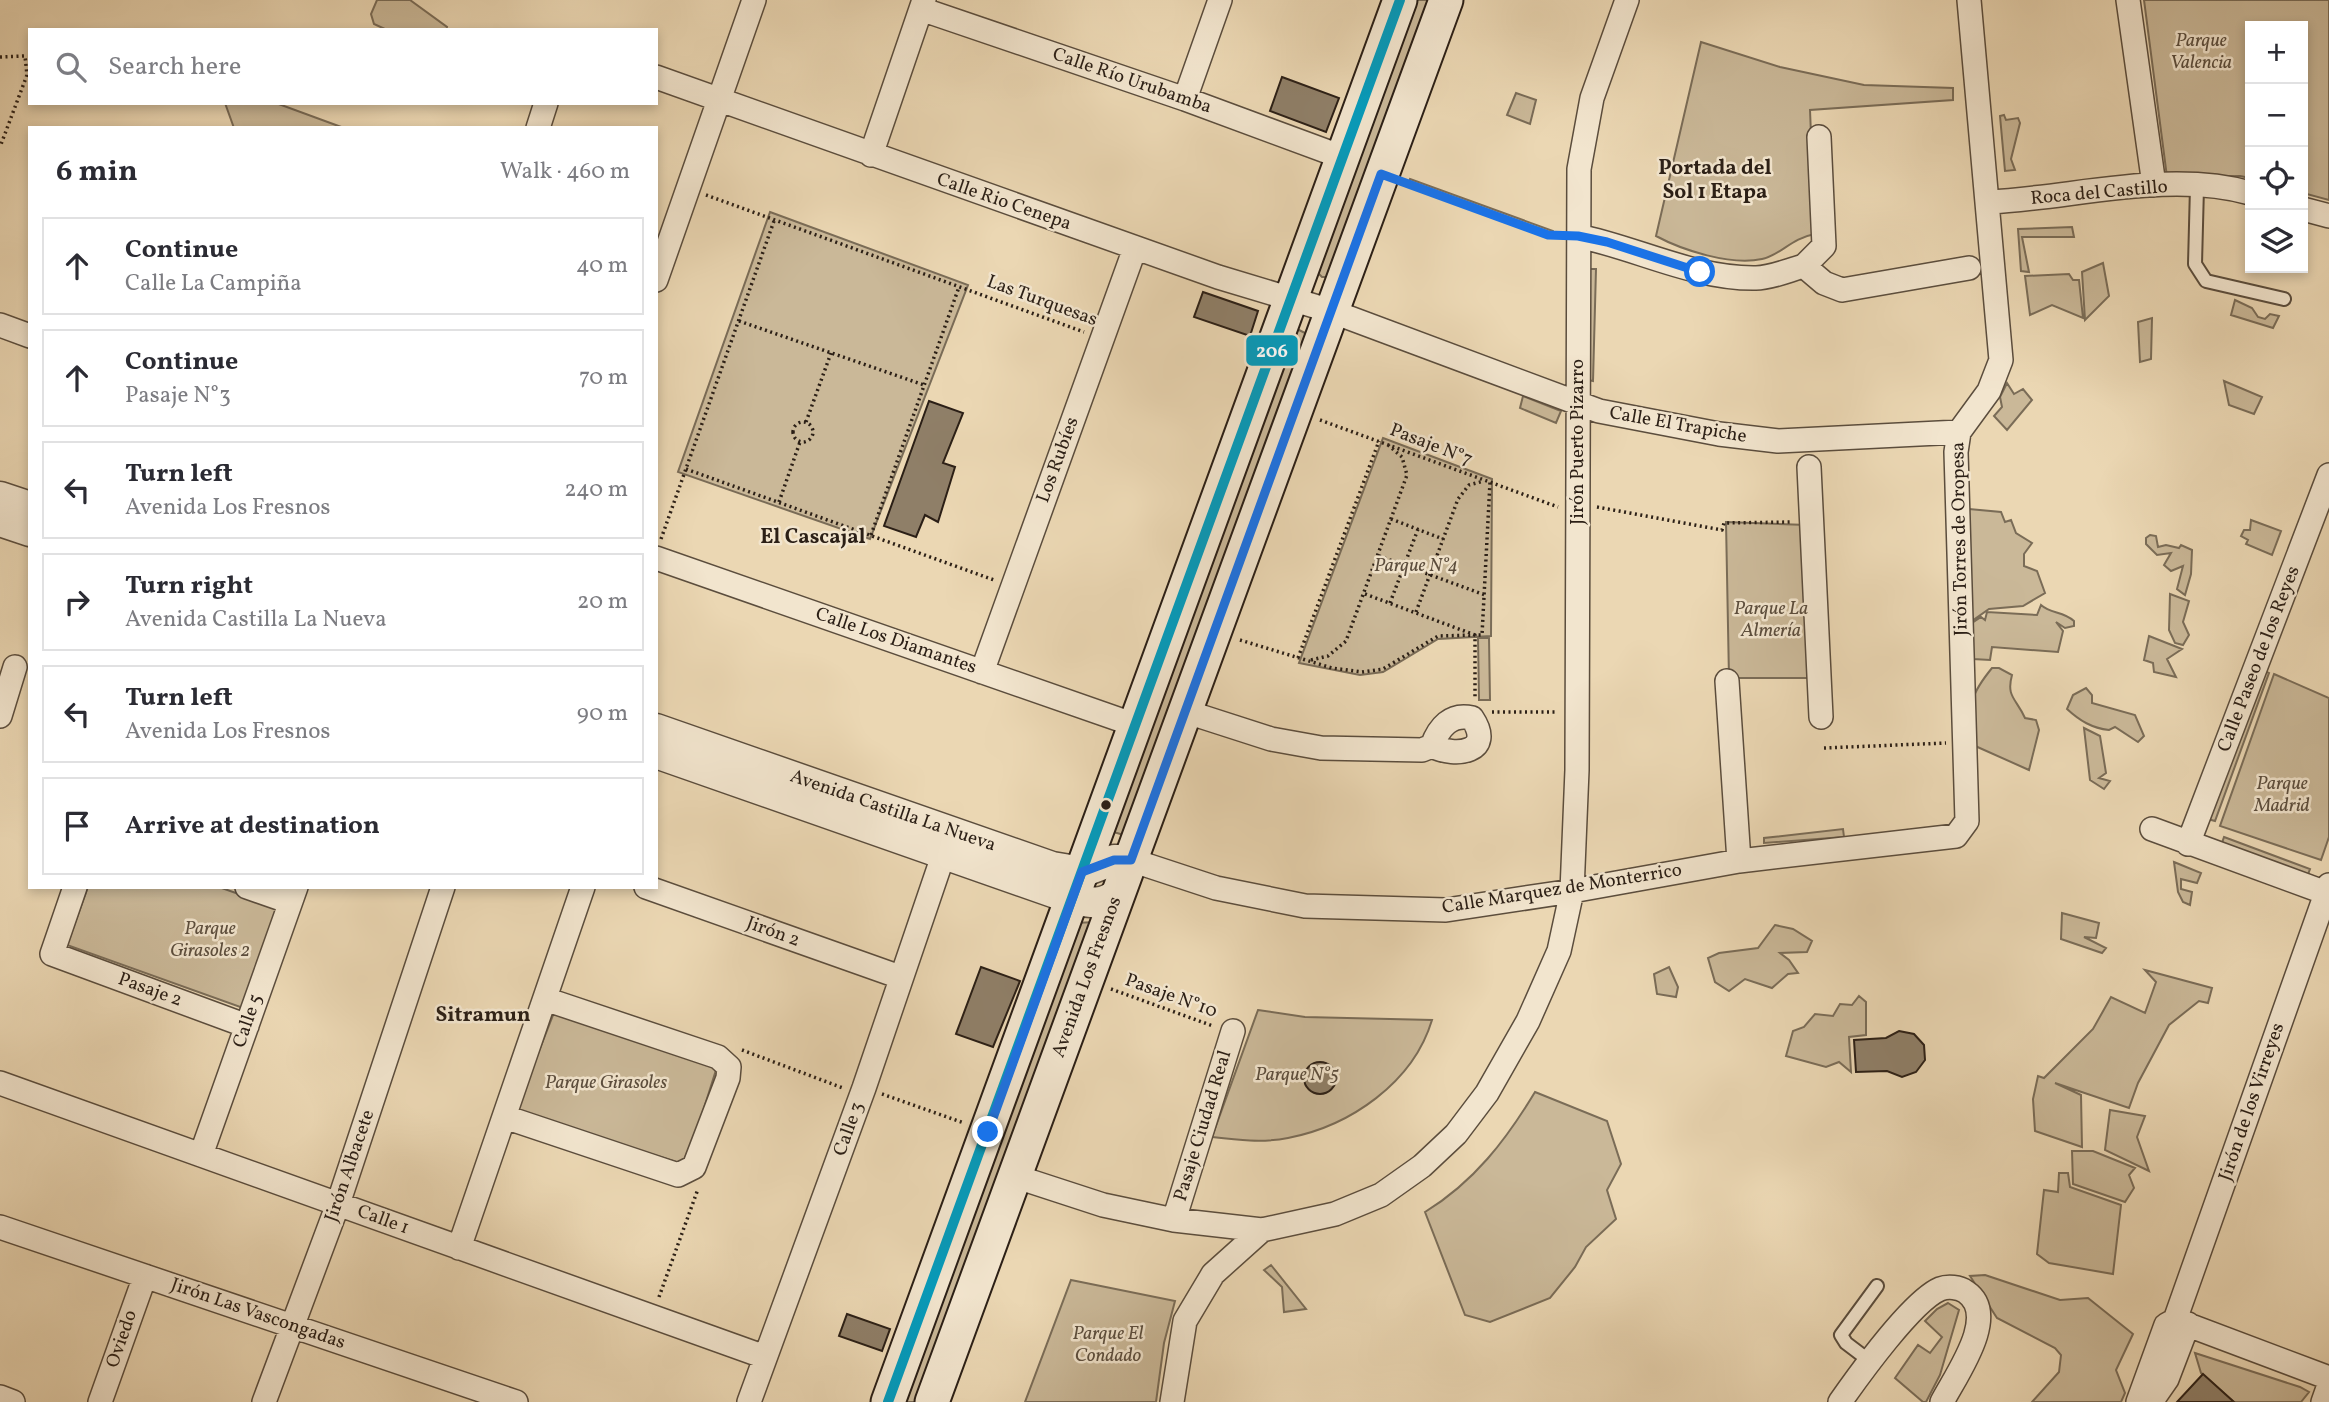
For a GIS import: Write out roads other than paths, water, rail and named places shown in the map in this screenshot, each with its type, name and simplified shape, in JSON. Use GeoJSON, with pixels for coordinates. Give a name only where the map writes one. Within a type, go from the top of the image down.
{"type":"FeatureCollection","features":[{"type":"Feature","properties":{"kind":"main road","name":"Avenida Los Fresnos"},"geometry":{"type":"LineString","coordinates":[[888,1402],[1400,0]]}},
{"type":"Feature","properties":{"kind":"main road","name":"Avenida Los Fresnos"},"geometry":{"type":"LineString","coordinates":[[932,1402],[1446,0]]}},
{"type":"Feature","properties":{"kind":"street"},"geometry":{"type":"LineString","coordinates":[[658,274],[754,0]]}},
{"type":"Feature","properties":{"kind":"street"},"geometry":{"type":"LineString","coordinates":[[1185,99],[1220,0]]}},
{"type":"Feature","properties":{"kind":"street","name":"Jirón Puerto Pizarro"},"geometry":{"type":"LineString","coordinates":[[1262,1230],[1335,1214],[1381,1195],[1422,1166],[1456,1134],[1487,1093],[1528,1021],[1559,951],[1572,891],[1577,758],[1579,169],[1586,121],[1599,75],[1627,0]]}},
{"type":"Feature","properties":{"kind":"street","name":"Jirón Torres de Oropesa"},"geometry":{"type":"LineString","coordinates":[[1956,836],[1967,821],[1956,476],[1959,432],[1989,391],[2001,360],[1969,0]]}},
{"type":"Feature","properties":{"kind":"street"},"geometry":{"type":"LineString","coordinates":[[2128,0],[2154,185]]}},
{"type":"Feature","properties":{"kind":"street"},"geometry":{"type":"LineString","coordinates":[[871,155],[923,5]]}},
{"type":"Feature","properties":{"kind":"street","name":"Calle Río Urubamba"},"geometry":{"type":"LineString","coordinates":[[923,5],[1342,157]]}},
{"type":"Feature","properties":{"kind":"street","name":"Calle Rio Cenepa"},"geometry":{"type":"LineString","coordinates":[[658,78],[1290,301]]}},
{"type":"Feature","properties":{"kind":"street"},"geometry":{"type":"LineString","coordinates":[[539,126],[545,105]]}},
{"type":"Feature","properties":{"kind":"street"},"geometry":{"type":"LineString","coordinates":[[1578,236],[1607,242],[1700,272],[1758,278],[1804,267],[1824,246],[1819,137]]}},
{"type":"Feature","properties":{"kind":"street","name":"Roca del Castillo"},"geometry":{"type":"LineString","coordinates":[[1989,202],[2154,185],[2245,192]]}},
{"type":"Feature","properties":{"kind":"street"},"geometry":{"type":"LineString","coordinates":[[2307,210],[2329,216]]}},
{"type":"Feature","properties":{"kind":"street","name":"Los Rubíes"},"geometry":{"type":"LineString","coordinates":[[982,671],[1135,248]]}},
{"type":"Feature","properties":{"kind":"street"},"geometry":{"type":"LineString","coordinates":[[1804,267],[1824,283],[1842,290],[1969,268]]}},
{"type":"Feature","properties":{"kind":"street","name":"Calle El Trapiche"},"geometry":{"type":"LineString","coordinates":[[1290,301],[1331,311],[1599,411],[1720,434],[1778,441],[1846,440],[1959,432]]}},
{"type":"Feature","properties":{"kind":"street"},"geometry":{"type":"LineString","coordinates":[[0,325],[28,335]]}},
{"type":"Feature","properties":{"kind":"street"},"geometry":{"type":"LineString","coordinates":[[1809,467],[1821,717]]}},
{"type":"Feature","properties":{"kind":"street","name":"Calle Paseo de los Reyes"},"geometry":{"type":"LineString","coordinates":[[2188,844],[2329,475]]}},
{"type":"Feature","properties":{"kind":"street"},"geometry":{"type":"LineString","coordinates":[[0,497],[28,506]]}},
{"type":"Feature","properties":{"kind":"street"},"geometry":{"type":"LineString","coordinates":[[0,521],[28,530]]}},
{"type":"Feature","properties":{"kind":"street","name":"Calle Los Diamantes"},"geometry":{"type":"LineString","coordinates":[[658,551],[1135,725]]}},
{"type":"Feature","properties":{"kind":"street"},"geometry":{"type":"LineString","coordinates":[[0,716],[15,667]]}},
{"type":"Feature","properties":{"kind":"street"},"geometry":{"type":"LineString","coordinates":[[1727,681],[1739,861]]}},
{"type":"Feature","properties":{"kind":"street"},"geometry":{"type":"LineString","coordinates":[[1184,711],[1271,739],[1321,748],[1396,751],[1422,750],[1432,746]]}},
{"type":"Feature","properties":{"kind":"street","name":"Avenida Castilla La Nueva"},"geometry":{"type":"LineString","coordinates":[[658,730],[1052,867],[1099,903],[1111,901],[1118,894]]}},
{"type":"Feature","properties":{"kind":"street","name":"Avenida Castilla La Nueva"},"geometry":{"type":"LineString","coordinates":[[658,754],[944,853],[1077,886]]}},
{"type":"Feature","properties":{"kind":"street"},"geometry":{"type":"LineString","coordinates":[[2151,829],[2328,891]]}},
{"type":"Feature","properties":{"kind":"street","name":"Calle Marquez de Monterrico"},"geometry":{"type":"LineString","coordinates":[[1131,860],[1216,888],[1305,906],[1446,910],[1739,861],[1956,836]]}},
{"type":"Feature","properties":{"kind":"street","name":"Calle 3"},"geometry":{"type":"LineString","coordinates":[[749,1402],[864,1088],[944,853]]}},
{"type":"Feature","properties":{"kind":"street"},"geometry":{"type":"LineString","coordinates":[[1077,886],[1114,860],[1131,860]]}},
{"type":"Feature","properties":{"kind":"street","name":"Pasaje 2"},"geometry":{"type":"LineString","coordinates":[[74,889],[52,954],[247,1026]]}},
{"type":"Feature","properties":{"kind":"street"},"geometry":{"type":"LineString","coordinates":[[258,889],[293,895]]}},
{"type":"Feature","properties":{"kind":"street","name":"Jirón Albacete"},"geometry":{"type":"LineString","coordinates":[[264,1402],[338,1204],[442,889]]}},
{"type":"Feature","properties":{"kind":"street"},"geometry":{"type":"LineString","coordinates":[[460,1248],[582,889]]}},
{"type":"Feature","properties":{"kind":"street","name":"Jirón 2"},"geometry":{"type":"LineString","coordinates":[[652,889],[900,977]]}},
{"type":"Feature","properties":{"kind":"street","name":"Jirón de los Virreyes"},"geometry":{"type":"LineString","coordinates":[[2181,1322],[2328,891]]}},
{"type":"Feature","properties":{"kind":"street","name":"Calle 5"},"geometry":{"type":"LineString","coordinates":[[201,1155],[293,895]]}},
{"type":"Feature","properties":{"kind":"street"},"geometry":{"type":"LineString","coordinates":[[505,1117],[678,1175],[694,1167],[728,1077],[729,1067],[718,1057],[545,999]]}},
{"type":"Feature","properties":{"kind":"street","name":"Pasaje Ciudad Real"},"geometry":{"type":"LineString","coordinates":[[1174,1220],[1224,1029]]}},
{"type":"Feature","properties":{"kind":"street","name":"Calle 1"},"geometry":{"type":"LineString","coordinates":[[0,1083],[765,1357]]}},
{"type":"Feature","properties":{"kind":"street"},"geometry":{"type":"LineString","coordinates":[[1014,1176],[1103,1205],[1174,1220],[1262,1230]]}},
{"type":"Feature","properties":{"kind":"street","name":"Jirón Las Vascongadas"},"geometry":{"type":"LineString","coordinates":[[0,1227],[516,1402]]}},
{"type":"Feature","properties":{"kind":"street"},"geometry":{"type":"LineString","coordinates":[[1172,1402],[1185,1321],[1213,1274],[1262,1230]]}},
{"type":"Feature","properties":{"kind":"street","name":"Oviedo"},"geometry":{"type":"LineString","coordinates":[[100,1402],[145,1276]]}},
{"type":"Feature","properties":{"kind":"street"},"geometry":{"type":"LineString","coordinates":[[1840,1402],[1924,1301],[1941,1289],[1959,1287],[1975,1298],[1981,1318],[1974,1341],[1942,1402]]}},
{"type":"Feature","properties":{"kind":"street"},"geometry":{"type":"LineString","coordinates":[[2151,1402],[2167,1379],[2181,1322]]}},
{"type":"Feature","properties":{"kind":"street"},"geometry":{"type":"LineString","coordinates":[[2138,1402],[2166,1325],[2181,1322],[2329,1378]]}},
{"type":"Feature","properties":{"kind":"street"},"geometry":{"type":"LineString","coordinates":[[2323,1402],[2329,1385]]}},
{"type":"Feature","properties":{"kind":"street"},"geometry":{"type":"LineString","coordinates":[[0,1397],[13,1402]]}},
{"type":"Feature","properties":{"kind":"lane"},"geometry":{"type":"LineString","coordinates":[[2197,187],[2195,264],[2200,274],[2206,281],[2284,299]]}},
{"type":"Feature","properties":{"kind":"lane"},"geometry":{"type":"LineString","coordinates":[[1871,1363],[1846,1343],[1841,1335],[1878,1286]]}},
{"type":"Feature","properties":{"kind":"district","name":"Portada del Sol 1 Etapa"},"geometry":{"type":"Point","coordinates":[1715,180]}},
{"type":"Feature","properties":{"kind":"district","name":"El Cascajal"},"geometry":{"type":"Point","coordinates":[813,537]}},
{"type":"Feature","properties":{"kind":"district","name":"Sitramun"},"geometry":{"type":"Point","coordinates":[483,1015]}},
{"type":"Feature","properties":{"kind":"park label","name":"Parque Valencia"},"geometry":{"type":"Point","coordinates":[2201,52]}},
{"type":"Feature","properties":{"kind":"park label","name":"Parque N°4"},"geometry":{"type":"Point","coordinates":[1416,566]}},
{"type":"Feature","properties":{"kind":"park label","name":"Parque La Almería"},"geometry":{"type":"Point","coordinates":[1771,620]}},
{"type":"Feature","properties":{"kind":"park label","name":"Parque Madrid"},"geometry":{"type":"Point","coordinates":[2282,795]}},
{"type":"Feature","properties":{"kind":"park label","name":"Parque Girasoles 2"},"geometry":{"type":"Point","coordinates":[210,940]}},
{"type":"Feature","properties":{"kind":"park label","name":"Parque N°5"},"geometry":{"type":"Point","coordinates":[1297,1075]}},
{"type":"Feature","properties":{"kind":"park label","name":"Parque Girasoles"},"geometry":{"type":"Point","coordinates":[606,1083]}},
{"type":"Feature","properties":{"kind":"park label","name":"Parque El Condado"},"geometry":{"type":"Point","coordinates":[1108,1345]}}]}
